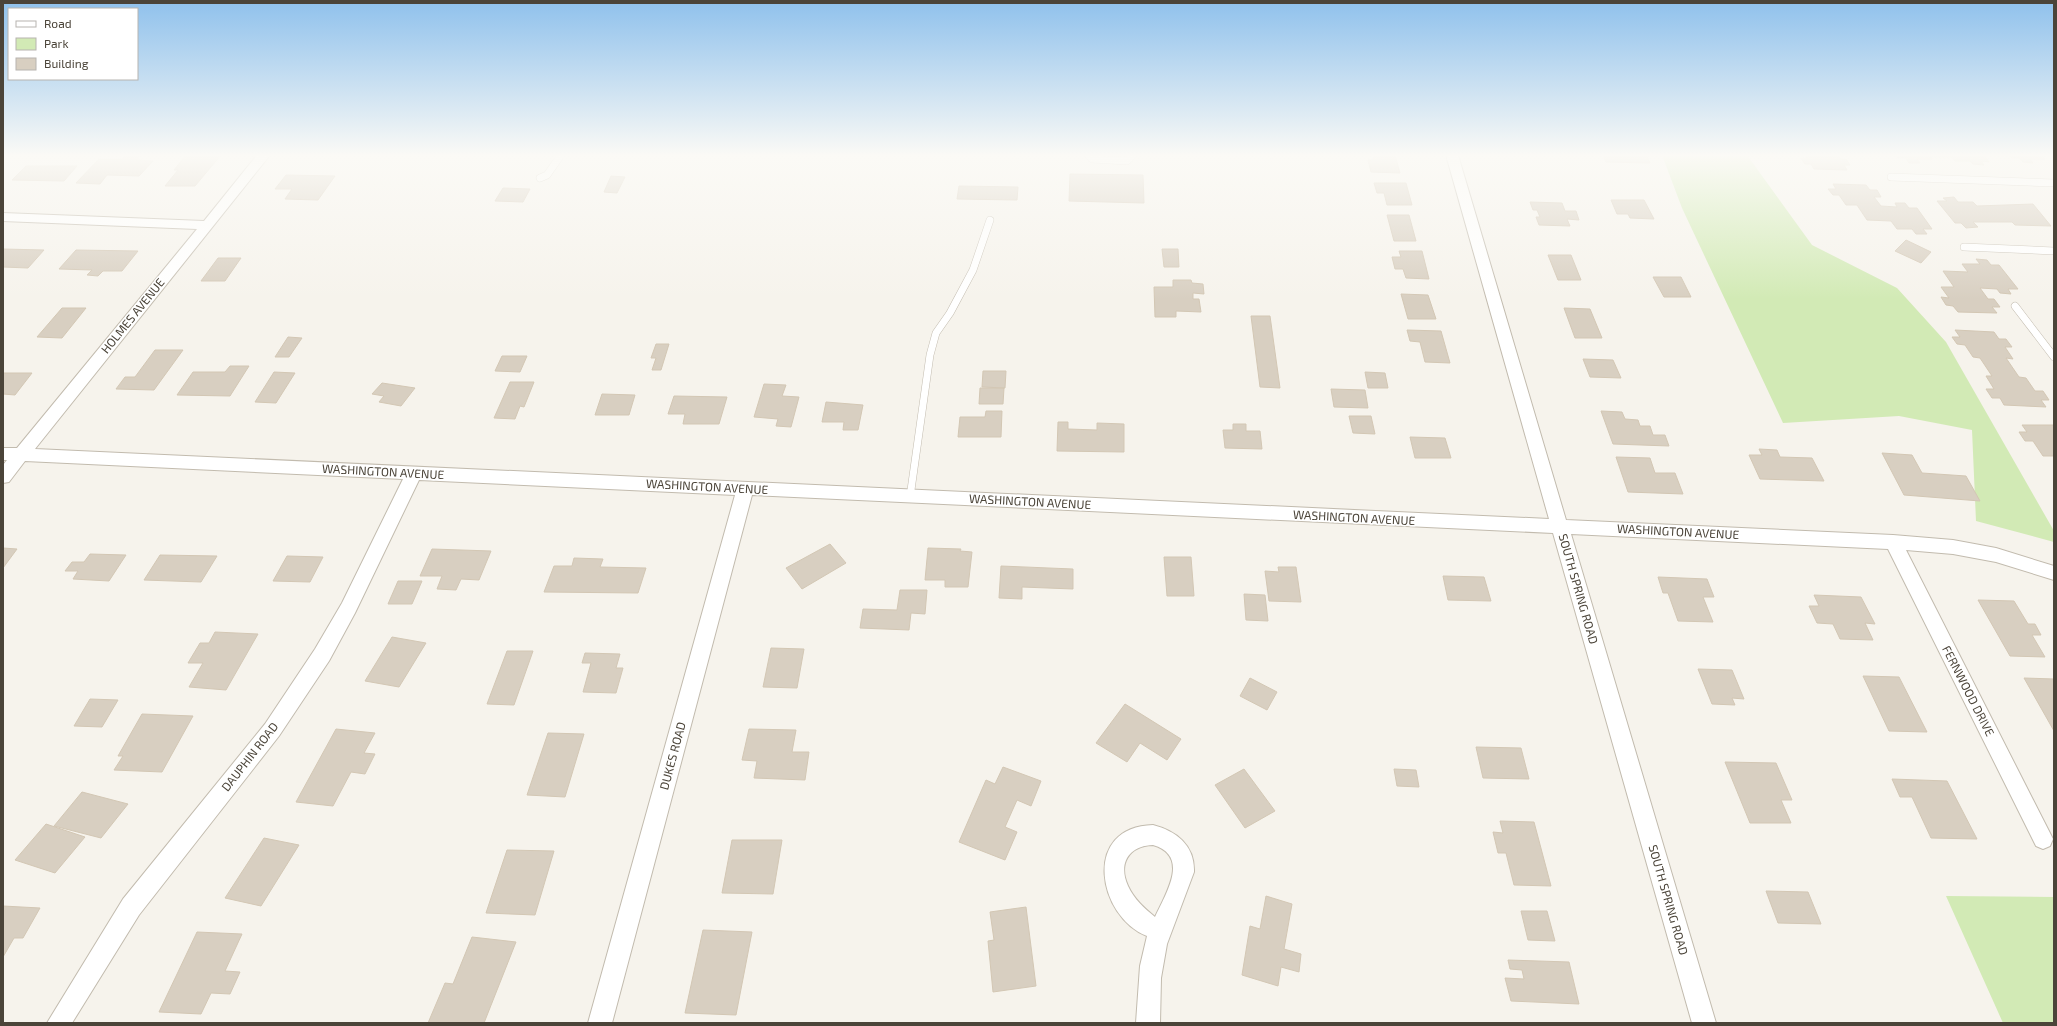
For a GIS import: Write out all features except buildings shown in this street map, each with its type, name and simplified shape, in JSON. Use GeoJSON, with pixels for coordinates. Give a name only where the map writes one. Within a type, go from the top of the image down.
{"type":"FeatureCollection","features":[{"type":"Feature","properties":{"kind":"street","name":"HOLMES AVENUE"},"geometry":{"type":"LineString","coordinates":[[3,477],[224,203]]}},
{"type":"Feature","properties":{"kind":"street","name":"SOUTH SPRING ROAD"},"geometry":{"type":"LineString","coordinates":[[1466,203],[1704,1023]]}},
{"type":"Feature","properties":{"kind":"street"},"geometry":{"type":"LineString","coordinates":[[3,217],[207,224]]}},
{"type":"Feature","properties":{"kind":"street","name":"WASHINGTON AVENUE"},"geometry":{"type":"LineString","coordinates":[[3,454],[1893,542],[1953,547],[1996,555],[2054,573]]}},
{"type":"Feature","properties":{"kind":"street","name":"DAUPHIN ROAD"},"geometry":{"type":"LineString","coordinates":[[59,1023],[131,907],[272,730],[322,655],[348,608],[414,473]]}},
{"type":"Feature","properties":{"kind":"street","name":"DUKES ROAD"},"geometry":{"type":"LineString","coordinates":[[600,1023],[745,489]]}},
{"type":"Feature","properties":{"kind":"street","name":"FERNWOOD DRIVE"},"geometry":{"type":"LineString","coordinates":[[1893,542],[2043,839]]}},
{"type":"Feature","properties":{"kind":"street"},"geometry":{"type":"LineString","coordinates":[[1147,925],[1133,914],[1118,890],[1114,876],[1114,864],[1117,854],[1124,844],[1134,836],[1156,835],[1166,839],[1174,846],[1182,855],[1184,866],[1180,886],[1168,909],[1158,934],[1153,955],[1149,986],[1148,1023]]}},
{"type":"Feature","properties":{"kind":"lane"},"geometry":{"type":"LineString","coordinates":[[910,496],[930,355],[936,333],[950,312],[973,270],[990,220]]}},
{"type":"Feature","properties":{"kind":"lane"},"geometry":{"type":"LineString","coordinates":[[1964,247],[2054,251]]}},
{"type":"Feature","properties":{"kind":"lane"},"geometry":{"type":"LineString","coordinates":[[2015,306],[2054,357]]}},
{"type":"Feature","properties":{"kind":"green space"},"geometry":{"type":"Polygon","coordinates":[[[1680,203],[1782,203],[1812,245],[1897,288],[1946,342],[2054,531],[2054,542],[1976,521],[1972,430],[1899,416],[1783,423],[1680,203]]]}},
{"type":"Feature","properties":{"kind":"green space"},"geometry":{"type":"Polygon","coordinates":[[[1946,896],[2054,897],[2054,1023],[2003,1023],[1946,896]]]}}]}
